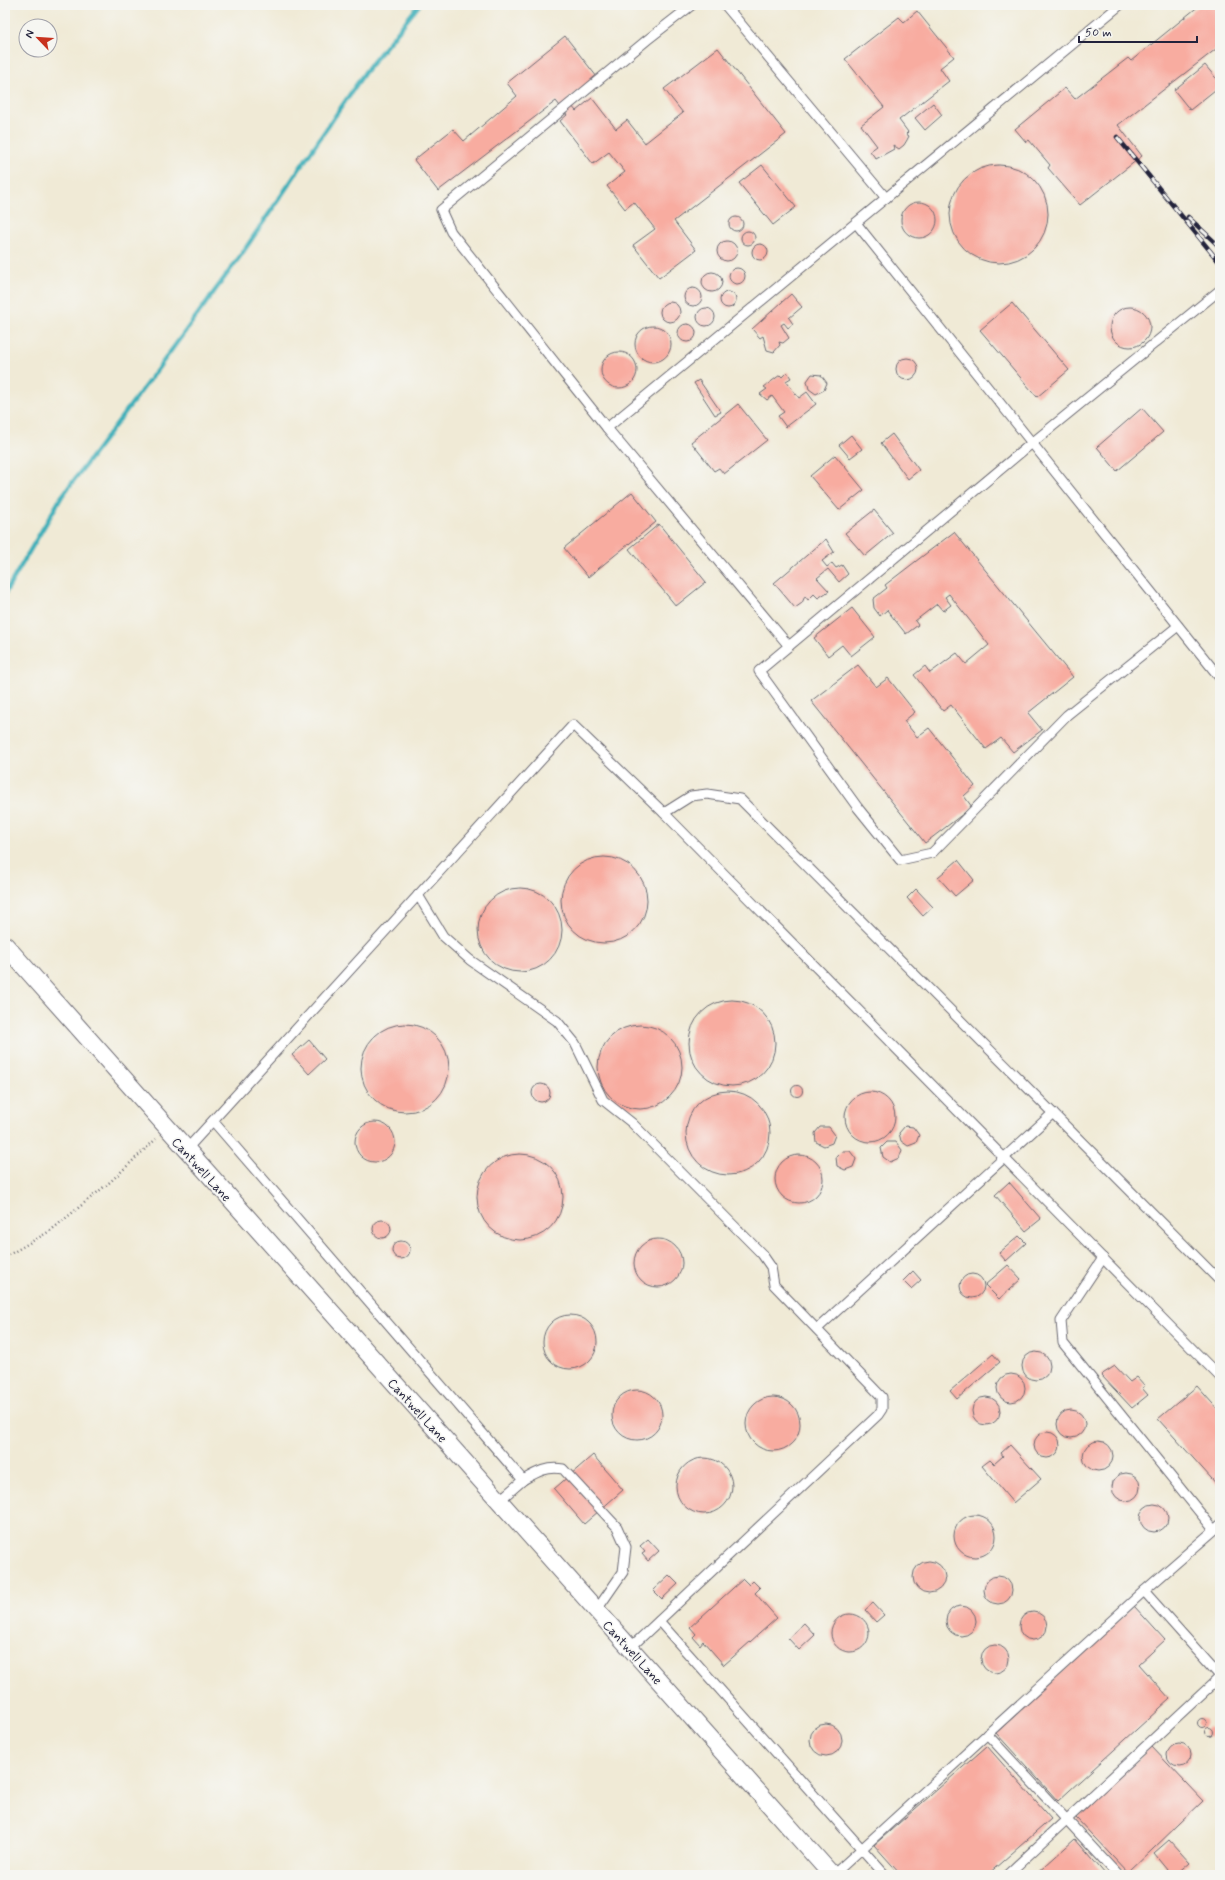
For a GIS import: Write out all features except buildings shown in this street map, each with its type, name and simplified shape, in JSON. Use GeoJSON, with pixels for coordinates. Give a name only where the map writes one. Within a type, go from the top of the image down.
{"type":"FeatureCollection","features":[{"type":"Feature","properties":{"kind":"street","name":"Cantwell Lane"},"geometry":{"type":"LineString","coordinates":[[5,945],[167,1129],[832,1875]]}},
{"type":"Feature","properties":{"kind":"lane"},"geometry":{"type":"LineString","coordinates":[[692,5],[647,40],[441,210],[451,232],[607,428],[789,646]]}},
{"type":"Feature","properties":{"kind":"lane"},"geometry":{"type":"LineString","coordinates":[[725,5],[886,198]]}},
{"type":"Feature","properties":{"kind":"lane"},"geometry":{"type":"LineString","coordinates":[[607,428],[1120,5]]}},
{"type":"Feature","properties":{"kind":"lane"},"geometry":{"type":"LineString","coordinates":[[856,223],[1220,678]]}},
{"type":"Feature","properties":{"kind":"lane"},"geometry":{"type":"LineString","coordinates":[[1178,626],[1067,715],[932,853],[900,860],[858,808],[759,671],[1032,443],[1220,290]]}},
{"type":"Feature","properties":{"kind":"lane"},"geometry":{"type":"LineString","coordinates":[[186,1150],[573,725],[664,814],[1220,1377]]}},
{"type":"Feature","properties":{"kind":"lane"},"geometry":{"type":"LineString","coordinates":[[664,814],[690,796],[707,794],[740,799],[1220,1281]]}},
{"type":"Feature","properties":{"kind":"lane"},"geometry":{"type":"LineString","coordinates":[[418,895],[443,936],[470,960],[557,1021],[575,1043],[603,1100],[632,1123],[762,1254],[770,1267],[774,1285],[882,1397],[882,1409],[878,1416],[630,1648]]}},
{"type":"Feature","properties":{"kind":"lane"},"geometry":{"type":"LineString","coordinates":[[817,1330],[1053,1113]]}},
{"type":"Feature","properties":{"kind":"lane"},"geometry":{"type":"LineString","coordinates":[[213,1121],[523,1480]]}},
{"type":"Feature","properties":{"kind":"lane"},"geometry":{"type":"LineString","coordinates":[[832,1875],[1144,1591],[1217,1528],[1063,1343],[1061,1321],[1103,1258]]}},
{"type":"Feature","properties":{"kind":"lane"},"geometry":{"type":"LineString","coordinates":[[499,1501],[523,1480],[540,1470],[555,1468],[563,1469],[617,1526],[626,1547],[623,1572],[596,1611]]}},
{"type":"Feature","properties":{"kind":"lane"},"geometry":{"type":"LineString","coordinates":[[1007,1875],[1220,1677],[1144,1591]]}},
{"type":"Feature","properties":{"kind":"lane"},"geometry":{"type":"LineString","coordinates":[[659,1621],[885,1875]]}},
{"type":"Feature","properties":{"kind":"lane"},"geometry":{"type":"LineString","coordinates":[[987,1734],[1118,1875]]}},
{"type":"Feature","properties":{"kind":"path"},"geometry":{"type":"LineString","coordinates":[[5,1257],[50,1231],[110,1182],[167,1129]]}},
{"type":"Feature","properties":{"kind":"waterway"},"geometry":{"type":"LineString","coordinates":[[5,593],[62,496],[241,255],[365,72],[419,5]]}},
{"type":"Feature","properties":{"kind":"railway"},"geometry":{"type":"LineString","coordinates":[[1117,137],[1220,263]]}},
{"type":"Feature","properties":{"kind":"railway"},"geometry":{"type":"LineString","coordinates":[[1188,217],[1220,247]]}}]}
